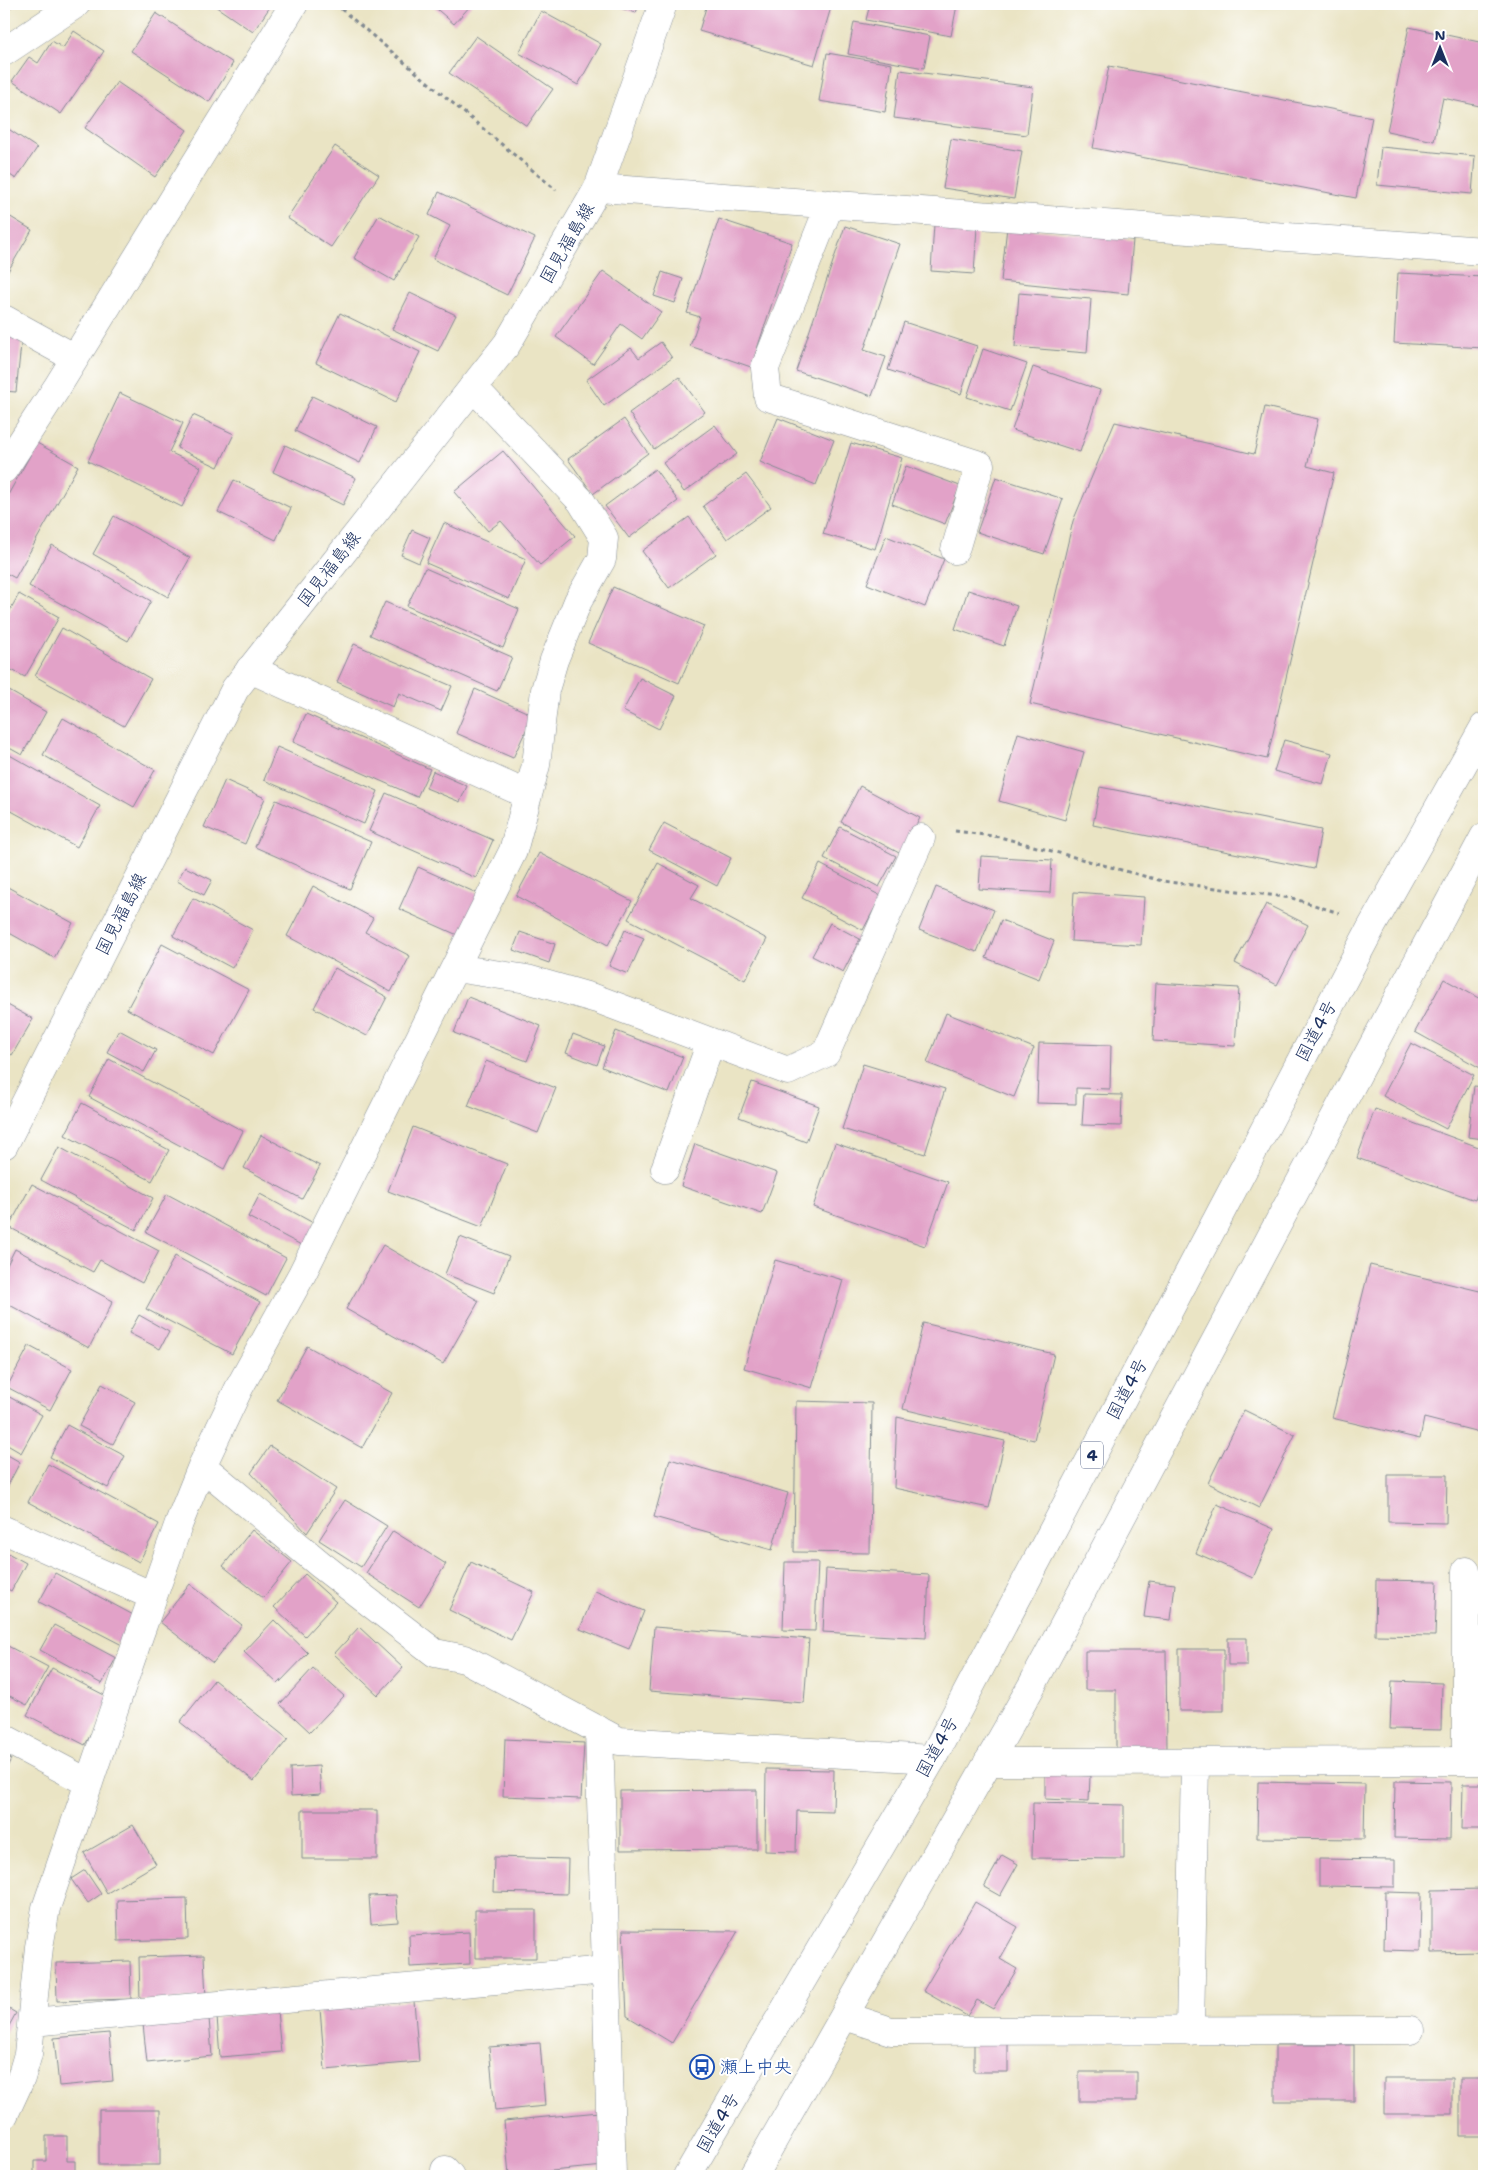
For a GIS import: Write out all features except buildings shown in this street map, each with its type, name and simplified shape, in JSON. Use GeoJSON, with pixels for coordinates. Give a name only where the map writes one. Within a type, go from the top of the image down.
{"type":"FeatureCollection","features":[{"type":"Feature","properties":{"kind":"main road"},"geometry":{"type":"LineString","coordinates":[[4,52],[76,4]]}},
{"type":"Feature","properties":{"kind":"main road"},"geometry":{"type":"LineString","coordinates":[[5,464],[75,358],[294,4]]}},
{"type":"Feature","properties":{"kind":"main road","name":"国見福島線"},"geometry":{"type":"LineString","coordinates":[[4,1145],[235,689],[507,344],[585,214],[598,188],[663,4]]}},
{"type":"Feature","properties":{"kind":"main road"},"geometry":{"type":"LineString","coordinates":[[598,188],[1484,251]]}},
{"type":"Feature","properties":{"kind":"main road"},"geometry":{"type":"LineString","coordinates":[[830,204],[764,368],[768,397],[980,465],[955,550]]}},
{"type":"Feature","properties":{"kind":"main road"},"geometry":{"type":"LineString","coordinates":[[4,319],[75,358]]}},
{"type":"Feature","properties":{"kind":"main road"},"geometry":{"type":"LineString","coordinates":[[4,2115],[21,2078],[28,2054],[39,1947],[46,1908],[153,1596],[202,1466],[239,1388],[302,1274],[513,851],[536,765],[545,690],[554,660],[578,601],[602,559],[604,538],[581,501],[473,387]]}},
{"type":"Feature","properties":{"kind":"main road"},"geometry":{"type":"LineString","coordinates":[[250,669],[528,795]]}},
{"type":"Feature","properties":{"kind":"main road","name":"国道4号"},"geometry":{"type":"LineString","coordinates":[[687,2176],[932,1759],[1372,926],[1484,727]]}},
{"type":"Feature","properties":{"kind":"main road"},"geometry":{"type":"LineString","coordinates":[[753,2176],[1031,1687],[1484,837]]}},
{"type":"Feature","properties":{"kind":"main road"},"geometry":{"type":"LineString","coordinates":[[455,968],[527,979],[597,999],[788,1071],[826,1053],[921,838]]}},
{"type":"Feature","properties":{"kind":"main road"},"geometry":{"type":"LineString","coordinates":[[665,1169],[711,1042]]}},
{"type":"Feature","properties":{"kind":"main road"},"geometry":{"type":"LineString","coordinates":[[202,1466],[320,1565],[435,1653],[465,1659],[619,1741],[932,1759]]}},
{"type":"Feature","properties":{"kind":"main road"},"geometry":{"type":"LineString","coordinates":[[4,1530],[153,1596]]}},
{"type":"Feature","properties":{"kind":"main road"},"geometry":{"type":"LineString","coordinates":[[988,1762],[1475,1761],[1466,1571]]}},
{"type":"Feature","properties":{"kind":"main road"},"geometry":{"type":"LineString","coordinates":[[599,1730],[612,2176]]}},
{"type":"Feature","properties":{"kind":"main road"},"geometry":{"type":"LineString","coordinates":[[4,1738],[89,1783]]}},
{"type":"Feature","properties":{"kind":"main road"},"geometry":{"type":"LineString","coordinates":[[1190,2031],[1195,1762]]}},
{"type":"Feature","properties":{"kind":"main road"},"geometry":{"type":"LineString","coordinates":[[32,2022],[606,1970]]}},
{"type":"Feature","properties":{"kind":"main road"},"geometry":{"type":"LineString","coordinates":[[845,2016],[891,2032],[1410,2030]]}},
{"type":"Feature","properties":{"kind":"path"},"geometry":{"type":"LineString","coordinates":[[335,4],[585,214]]}},
{"type":"Feature","properties":{"kind":"path"},"geometry":{"type":"LineString","coordinates":[[921,838],[928,831],[953,831],[1000,837],[1162,881],[1292,898],[1322,906],[1372,926]]}},
{"type":"Feature","properties":{"kind":"place","name":"瀬上中央"},"geometry":{"type":"Point","coordinates":[702,2067]}}]}
